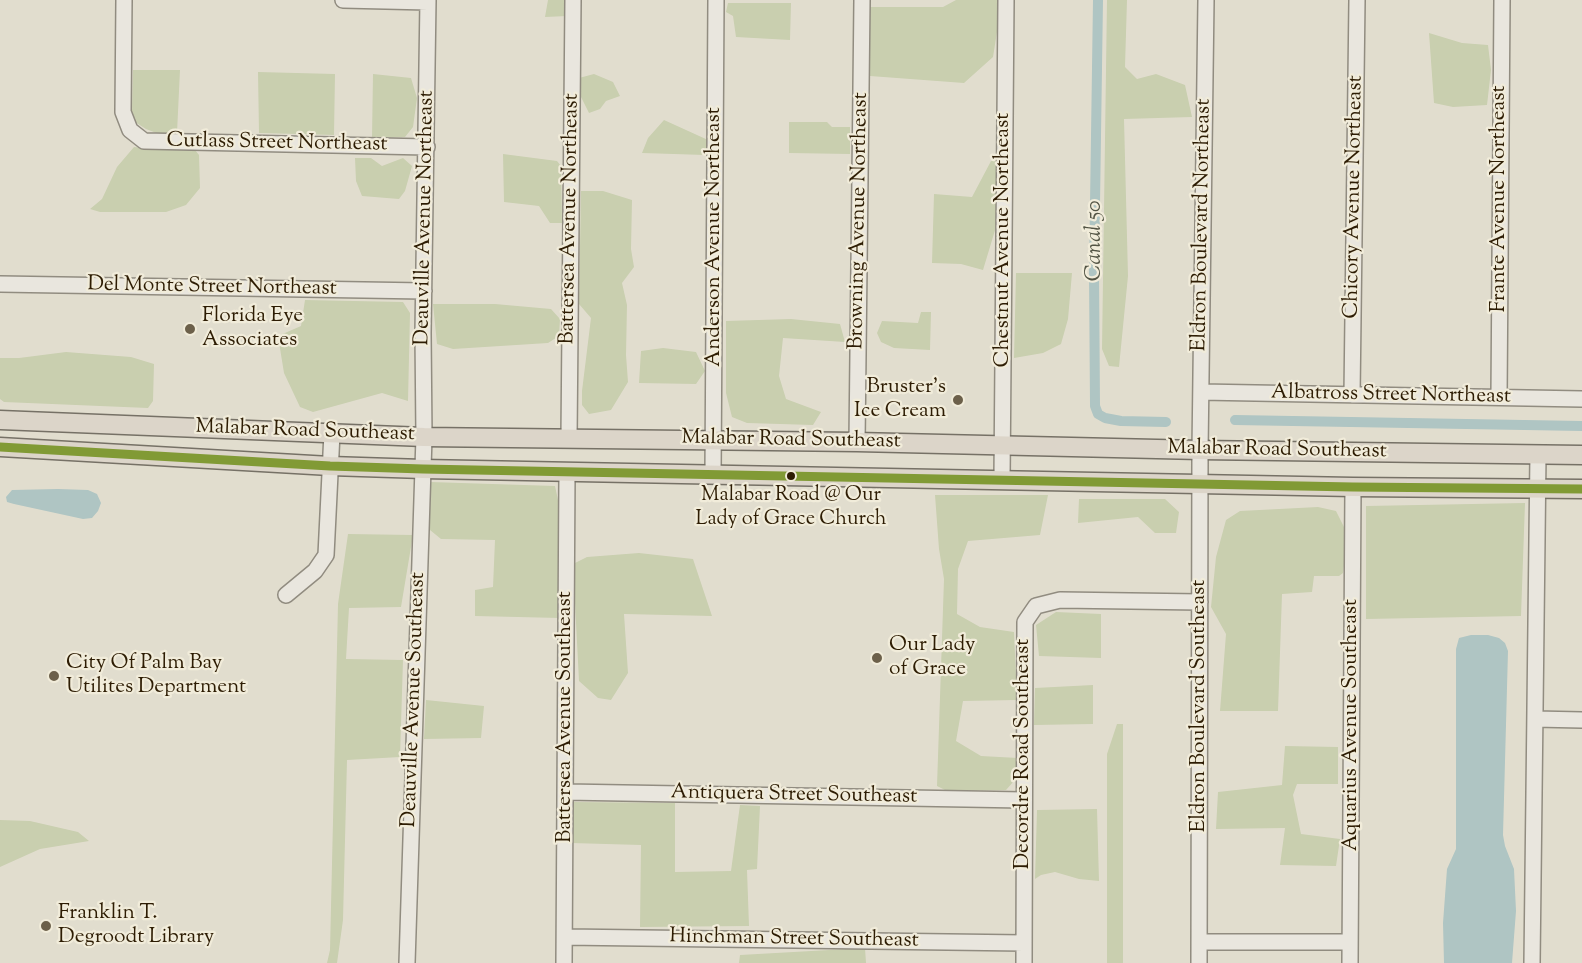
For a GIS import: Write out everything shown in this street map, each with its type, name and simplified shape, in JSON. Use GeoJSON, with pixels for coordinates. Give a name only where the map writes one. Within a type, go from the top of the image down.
{"type":"FeatureCollection","features":[{"type":"Feature","properties":{"kind":"main road","name":"Malabar Road Southeast"},"geometry":{"type":"LineString","coordinates":[[0,420],[424,436],[1582,455]]}},
{"type":"Feature","properties":{"kind":"main road","name":"Malabar Road Southeast"},"geometry":{"type":"LineString","coordinates":[[0,447],[330,466],[423,469],[1353,487],[1582,489]]}},
{"type":"Feature","properties":{"kind":"street","name":"Cutlass Street Northeast"},"geometry":{"type":"LineString","coordinates":[[124,0],[123,112],[130,130],[144,141],[427,147]]}},
{"type":"Feature","properties":{"kind":"street"},"geometry":{"type":"LineString","coordinates":[[343,0],[428,1]]}},
{"type":"Feature","properties":{"kind":"street","name":"Battersea Avenue Northeast"},"geometry":{"type":"LineString","coordinates":[[568,438],[573,0]]}},
{"type":"Feature","properties":{"kind":"street","name":"Anderson Avenue Northeast"},"geometry":{"type":"LineString","coordinates":[[713,474],[717,0]]}},
{"type":"Feature","properties":{"kind":"street","name":"Browning Avenue Northeast"},"geometry":{"type":"LineString","coordinates":[[857,442],[862,0]]}},
{"type":"Feature","properties":{"kind":"street","name":"Chestnut Avenue Northeast"},"geometry":{"type":"LineString","coordinates":[[1002,479],[1006,0]]}},
{"type":"Feature","properties":{"kind":"street","name":"Eldron Boulevard Northeast"},"geometry":{"type":"LineString","coordinates":[[1200,450],[1206,0]]}},
{"type":"Feature","properties":{"kind":"street","name":"Chicory Avenue Northeast"},"geometry":{"type":"LineString","coordinates":[[1352,395],[1357,0]]}},
{"type":"Feature","properties":{"kind":"street","name":"Frante Avenue Northeast"},"geometry":{"type":"LineString","coordinates":[[1499,397],[1502,0]]}},
{"type":"Feature","properties":{"kind":"street","name":"Deauville Avenue Northeast"},"geometry":{"type":"LineString","coordinates":[[424,436],[428,1]]}},
{"type":"Feature","properties":{"kind":"street","name":"Del Monte Street Northeast"},"geometry":{"type":"LineString","coordinates":[[0,284],[424,291]]}},
{"type":"Feature","properties":{"kind":"street","name":"Albatross Street Northeast"},"geometry":{"type":"LineString","coordinates":[[1201,392],[1582,399]]}},
{"type":"Feature","properties":{"kind":"street"},"geometry":{"type":"LineString","coordinates":[[286,596],[315,571],[326,555],[332,433]]}},
{"type":"Feature","properties":{"kind":"street","name":"Deauville Avenue Southeast"},"geometry":{"type":"LineString","coordinates":[[407,963],[424,436]]}},
{"type":"Feature","properties":{"kind":"street","name":"Eldron Boulevard Southeast"},"geometry":{"type":"LineString","coordinates":[[1199,963],[1200,450]]}},
{"type":"Feature","properties":{"kind":"street"},"geometry":{"type":"LineString","coordinates":[[1532,963],[1538,454]]}},
{"type":"Feature","properties":{"kind":"street","name":"Battersea Avenue Southeast"},"geometry":{"type":"LineString","coordinates":[[564,963],[567,472]]}},
{"type":"Feature","properties":{"kind":"street","name":"Aquarius Avenue Southeast"},"geometry":{"type":"LineString","coordinates":[[1350,963],[1353,487]]}},
{"type":"Feature","properties":{"kind":"street","name":"Decordre Road Southeast"},"geometry":{"type":"LineString","coordinates":[[1024,963],[1025,622],[1036,606],[1060,600],[1200,602]]}},
{"type":"Feature","properties":{"kind":"street"},"geometry":{"type":"LineString","coordinates":[[1535,719],[1582,720]]}},
{"type":"Feature","properties":{"kind":"street","name":"Antiquera Street Southeast"},"geometry":{"type":"LineString","coordinates":[[566,792],[1023,800]]}},
{"type":"Feature","properties":{"kind":"street","name":"Hinchman Street Southeast"},"geometry":{"type":"LineString","coordinates":[[565,937],[1024,943]]}},
{"type":"Feature","properties":{"kind":"street"},"geometry":{"type":"LineString","coordinates":[[1199,942],[1350,942]]}},
{"type":"Feature","properties":{"kind":"green space"},"geometry":{"type":"Polygon","coordinates":[[[548,0],[567,0],[567,16],[545,17],[548,0]]]}},
{"type":"Feature","properties":{"kind":"green space"},"geometry":{"type":"Polygon","coordinates":[[[956,0],[1000,0],[993,57],[964,83],[870,76],[869,7],[943,7],[956,0]]]}},
{"type":"Feature","properties":{"kind":"green space"},"geometry":{"type":"Polygon","coordinates":[[[1107,0],[1127,0],[1125,67],[1137,79],[1156,74],[1185,85],[1192,117],[1124,119],[1128,276],[1119,367],[1109,366],[1102,349],[1107,0]]]}},
{"type":"Feature","properties":{"kind":"green space"},"geometry":{"type":"Polygon","coordinates":[[[728,3],[791,3],[790,40],[736,37],[733,16],[726,12],[728,3]]]}},
{"type":"Feature","properties":{"kind":"green space"},"geometry":{"type":"Polygon","coordinates":[[[1429,33],[1462,43],[1488,45],[1491,70],[1487,105],[1453,107],[1434,103],[1429,33]]]}},
{"type":"Feature","properties":{"kind":"green space"},"geometry":{"type":"Polygon","coordinates":[[[133,70],[180,70],[177,133],[159,134],[135,122],[132,111],[133,70]]]}},
{"type":"Feature","properties":{"kind":"green space"},"geometry":{"type":"Polygon","coordinates":[[[258,72],[335,74],[334,135],[259,133],[258,72]]]}},
{"type":"Feature","properties":{"kind":"green space"},"geometry":{"type":"Polygon","coordinates":[[[373,74],[411,78],[417,98],[413,127],[405,137],[372,138],[373,74]]]}},
{"type":"Feature","properties":{"kind":"green space"},"geometry":{"type":"Polygon","coordinates":[[[594,74],[613,82],[620,96],[606,101],[600,109],[589,113],[579,93],[579,78],[594,74]]]}},
{"type":"Feature","properties":{"kind":"green space"},"geometry":{"type":"Polygon","coordinates":[[[664,120],[708,140],[705,155],[642,153],[648,138],[664,120]]]}},
{"type":"Feature","properties":{"kind":"green space"},"geometry":{"type":"Polygon","coordinates":[[[789,122],[827,122],[832,127],[850,127],[850,154],[789,153],[789,122]]]}},
{"type":"Feature","properties":{"kind":"green space"},"geometry":{"type":"Polygon","coordinates":[[[134,147],[195,150],[199,155],[200,188],[186,205],[166,212],[100,212],[90,209],[102,199],[117,167],[134,147]]]}},
{"type":"Feature","properties":{"kind":"green space"},"geometry":{"type":"Polygon","coordinates":[[[503,154],[557,161],[561,166],[562,223],[550,223],[539,206],[504,202],[503,154]]]}},
{"type":"Feature","properties":{"kind":"green space"},"geometry":{"type":"Polygon","coordinates":[[[355,158],[371,158],[382,166],[403,158],[412,166],[405,191],[399,199],[362,196],[356,181],[355,158]]]}},
{"type":"Feature","properties":{"kind":"green space"},"geometry":{"type":"Polygon","coordinates":[[[1000,159],[996,227],[983,270],[961,264],[932,263],[934,194],[972,197],[991,161],[1000,159]]]}},
{"type":"Feature","properties":{"kind":"green space"},"geometry":{"type":"Polygon","coordinates":[[[581,191],[603,191],[632,200],[631,249],[634,267],[622,283],[627,305],[628,382],[611,410],[589,414],[582,405],[591,318],[579,304],[581,191]]]}},
{"type":"Feature","properties":{"kind":"green space"},"geometry":{"type":"Polygon","coordinates":[[[1016,273],[1072,273],[1068,319],[1061,344],[1043,353],[1014,358],[1016,273]]]}},
{"type":"Feature","properties":{"kind":"green space"},"geometry":{"type":"Polygon","coordinates":[[[305,300],[403,302],[410,313],[408,401],[382,393],[313,412],[300,407],[284,373],[278,336],[301,326],[305,300]]]}},
{"type":"Feature","properties":{"kind":"green space"},"geometry":{"type":"Polygon","coordinates":[[[433,304],[495,304],[551,309],[560,319],[559,336],[548,343],[453,349],[437,344],[433,304]]]}},
{"type":"Feature","properties":{"kind":"green space"},"geometry":{"type":"Polygon","coordinates":[[[921,312],[931,312],[930,350],[894,348],[881,342],[877,333],[882,321],[918,323],[921,312]]]}},
{"type":"Feature","properties":{"kind":"green space"},"geometry":{"type":"Polygon","coordinates":[[[791,319],[840,324],[845,342],[783,338],[779,376],[786,399],[821,412],[813,425],[747,423],[732,417],[726,393],[726,321],[791,319]]]}},
{"type":"Feature","properties":{"kind":"green space"},"geometry":{"type":"Polygon","coordinates":[[[663,348],[696,352],[705,371],[696,384],[639,383],[641,351],[663,348]]]}},
{"type":"Feature","properties":{"kind":"green space"},"geometry":{"type":"Polygon","coordinates":[[[66,352],[131,357],[154,364],[153,401],[148,408],[4,402],[0,399],[0,358],[66,352]]]}},
{"type":"Feature","properties":{"kind":"green space"},"geometry":{"type":"Polygon","coordinates":[[[430,482],[555,486],[558,500],[560,618],[475,616],[475,590],[493,587],[495,540],[441,539],[430,530],[430,482]]]}},
{"type":"Feature","properties":{"kind":"green space"},"geometry":{"type":"Polygon","coordinates":[[[935,495],[1048,495],[1040,535],[968,541],[958,569],[957,614],[980,627],[1014,632],[1017,700],[963,701],[956,741],[981,756],[1018,758],[1014,781],[1006,790],[947,791],[937,786],[944,579],[935,495]]]}},
{"type":"Feature","properties":{"kind":"green space"},"geometry":{"type":"Polygon","coordinates":[[[1079,499],[1165,499],[1179,512],[1176,533],[1155,533],[1138,517],[1078,523],[1079,499]]]}},
{"type":"Feature","properties":{"kind":"green space"},"geometry":{"type":"Polygon","coordinates":[[[1525,503],[1521,616],[1366,619],[1366,506],[1525,503]]]}},
{"type":"Feature","properties":{"kind":"green space"},"geometry":{"type":"Polygon","coordinates":[[[1318,507],[1336,511],[1348,535],[1343,573],[1339,576],[1314,576],[1312,592],[1282,594],[1278,711],[1220,711],[1226,634],[1211,607],[1216,557],[1226,520],[1240,511],[1318,507]]]}},
{"type":"Feature","properties":{"kind":"green space"},"geometry":{"type":"Polygon","coordinates":[[[348,534],[413,535],[401,607],[349,608],[346,659],[403,660],[400,757],[347,760],[343,920],[337,963],[327,963],[330,950],[338,604],[348,534]]]}},
{"type":"Feature","properties":{"kind":"green space"},"geometry":{"type":"Polygon","coordinates":[[[639,553],[693,559],[712,616],[624,614],[628,673],[611,700],[598,698],[579,681],[573,564],[587,557],[639,553]]]}},
{"type":"Feature","properties":{"kind":"green space"},"geometry":{"type":"Polygon","coordinates":[[[1056,612],[1101,614],[1101,658],[1039,656],[1036,625],[1056,612]]]}},
{"type":"Feature","properties":{"kind":"green space"},"geometry":{"type":"Polygon","coordinates":[[[1093,685],[1093,724],[1034,725],[1035,688],[1093,685]]]}},
{"type":"Feature","properties":{"kind":"green space"},"geometry":{"type":"Polygon","coordinates":[[[426,700],[484,706],[481,738],[424,739],[426,700]]]}},
{"type":"Feature","properties":{"kind":"green space"},"geometry":{"type":"Polygon","coordinates":[[[1117,724],[1123,724],[1123,963],[1107,963],[1107,754],[1117,724]]]}},
{"type":"Feature","properties":{"kind":"green space"},"geometry":{"type":"Polygon","coordinates":[[[1285,746],[1338,747],[1338,784],[1297,784],[1293,795],[1301,834],[1340,839],[1336,866],[1280,865],[1285,828],[1216,829],[1218,792],[1282,785],[1285,746]]]}},
{"type":"Feature","properties":{"kind":"green space"},"geometry":{"type":"Polygon","coordinates":[[[573,802],[675,803],[675,872],[731,871],[740,805],[760,806],[757,869],[747,870],[749,926],[640,927],[641,845],[571,843],[573,802]]]}},
{"type":"Feature","properties":{"kind":"green space"},"geometry":{"type":"Polygon","coordinates":[[[1097,809],[1099,881],[1079,879],[1055,872],[1035,879],[1037,810],[1097,809]]]}},
{"type":"Feature","properties":{"kind":"green space"},"geometry":{"type":"Polygon","coordinates":[[[0,820],[30,821],[78,832],[89,841],[40,849],[0,867],[0,820]]]}},
{"type":"Feature","properties":{"kind":"green space"},"geometry":{"type":"Polygon","coordinates":[[[865,948],[866,963],[739,963],[740,955],[865,948]]]}},
{"type":"Feature","properties":{"kind":"shaded area"},"geometry":{"type":"Polygon","coordinates":[[[12,490],[88,490],[97,494],[101,503],[98,511],[92,518],[83,519],[7,502],[6,497],[12,490]]]}},
{"type":"Feature","properties":{"kind":"shaded area"},"geometry":{"type":"Polygon","coordinates":[[[1488,635],[1499,638],[1505,643],[1508,651],[1503,835],[1514,869],[1516,911],[1512,963],[1444,963],[1443,923],[1447,869],[1456,849],[1456,649],[1459,638],[1488,635]]]}},
{"type":"Feature","properties":{"kind":"waterway","name":"Canal 50"},"geometry":{"type":"LineString","coordinates":[[1098,0],[1094,272],[1095,406],[1098,414],[1105,418],[1121,421],[1166,422]]}},
{"type":"Feature","properties":{"kind":"waterway","name":"Canal 50"},"geometry":{"type":"LineString","coordinates":[[1235,420],[1582,426]]}},
{"type":"Feature","properties":{"kind":"transit line"},"geometry":{"type":"LineString","coordinates":[[0,447],[330,466],[423,469],[1353,487],[1582,489]]}},
{"type":"Feature","properties":{"kind":"place","name":"Florida Eye Associates"},"geometry":{"type":"Point","coordinates":[190,329]}},
{"type":"Feature","properties":{"kind":"place","name":"Bruster's Ice Cream"},"geometry":{"type":"Point","coordinates":[958,400]}},
{"type":"Feature","properties":{"kind":"place","name":"Malabar Road @ Our Lady of Grace Church"},"geometry":{"type":"Point","coordinates":[791,476]}},
{"type":"Feature","properties":{"kind":"place","name":"Our Lady of Grace"},"geometry":{"type":"Point","coordinates":[877,658]}},
{"type":"Feature","properties":{"kind":"place","name":"City Of Palm Bay Utilites Department"},"geometry":{"type":"Point","coordinates":[54,676]}},
{"type":"Feature","properties":{"kind":"place","name":"Franklin T. Degroodt Library"},"geometry":{"type":"Point","coordinates":[46,926]}}]}
